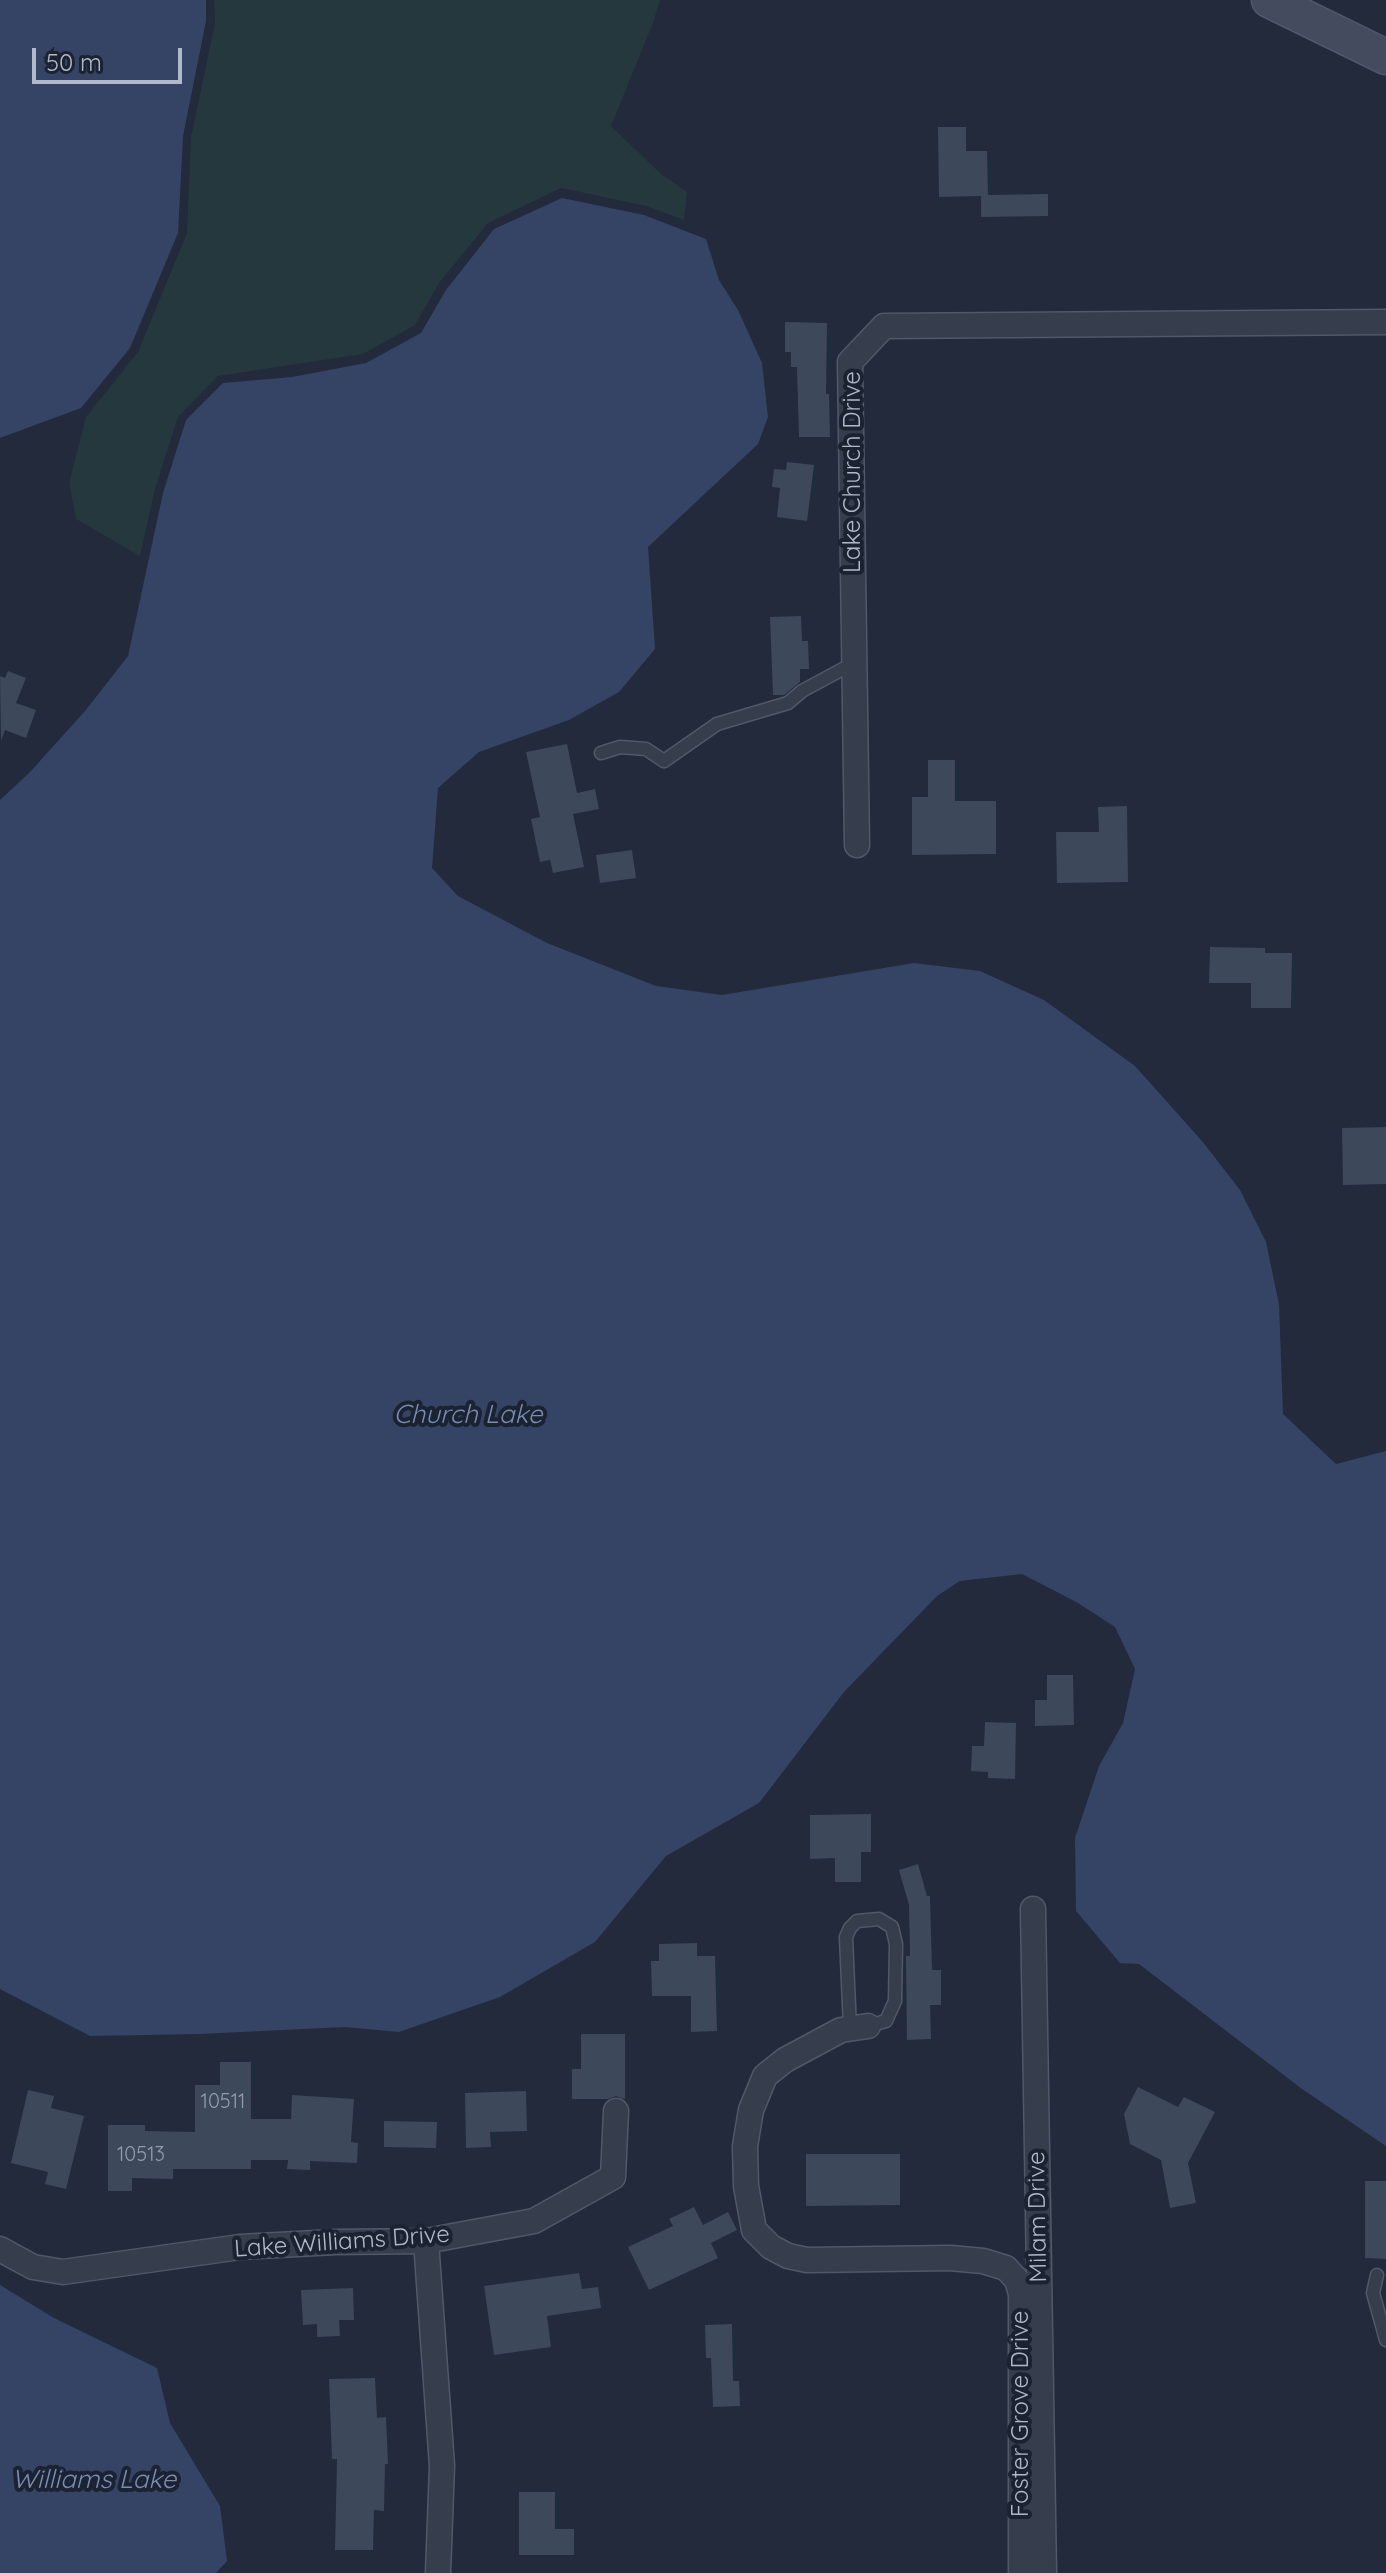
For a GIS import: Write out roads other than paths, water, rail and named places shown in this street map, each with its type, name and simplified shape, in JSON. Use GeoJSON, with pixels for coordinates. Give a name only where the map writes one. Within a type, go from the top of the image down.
{"type":"FeatureCollection","features":[{"type":"Feature","properties":{"kind":"street"},"geometry":{"type":"LineString","coordinates":[[1269,0],[1386,57]]}},
{"type":"Feature","properties":{"kind":"street","name":"Lake Church Drive"},"geometry":{"type":"LineString","coordinates":[[857,845],[850,362],[884,326],[1386,322]]}},
{"type":"Feature","properties":{"kind":"street","name":"Milam Drive"},"geometry":{"type":"LineString","coordinates":[[1033,1909],[1044,2573]]}},
{"type":"Feature","properties":{"kind":"street","name":"Foster Grove Drive"},"geometry":{"type":"LineString","coordinates":[[859,2027],[841,2030],[785,2060],[765,2076],[751,2110],[745,2146],[746,2186],[754,2230],[771,2247],[788,2256],[807,2260],[972,2260],[1006,2268],[1017,2280],[1021,2294],[1021,2573]]}},
{"type":"Feature","properties":{"kind":"street","name":"Lake Williams Drive"},"geometry":{"type":"LineString","coordinates":[[0,2249],[33,2267],[63,2272],[240,2247],[426,2241],[534,2221],[613,2177],[616,2111]]}},
{"type":"Feature","properties":{"kind":"street"},"geometry":{"type":"LineString","coordinates":[[426,2241],[442,2466],[438,2573]]}},
{"type":"Feature","properties":{"kind":"lane"},"geometry":{"type":"LineString","coordinates":[[601,753],[620,747],[646,749],[664,761],[717,724],[788,703],[802,691],[854,663]]}},
{"type":"Feature","properties":{"kind":"lane"},"geometry":{"type":"LineString","coordinates":[[879,1919],[892,1927],[896,1944],[895,2001],[886,2021],[859,2027],[846,1937],[857,1921],[879,1919]]}},
{"type":"Feature","properties":{"kind":"lane"},"geometry":{"type":"LineString","coordinates":[[1377,2275],[1373,2293],[1386,2340]]}},
{"type":"Feature","properties":{"kind":"water"},"geometry":{"type":"Polygon","coordinates":[[[0,0],[206,0],[206,21],[183,136],[178,233],[130,348],[81,408],[0,438],[0,0]]]}},
{"type":"Feature","properties":{"kind":"water","name":"Church Lake"},"geometry":{"type":"Polygon","coordinates":[[[562,198],[644,215],[706,239],[719,280],[738,310],[762,363],[768,417],[758,444],[648,547],[655,649],[619,692],[569,720],[479,752],[438,788],[432,868],[458,896],[547,943],[656,986],[722,995],[914,963],[980,971],[1044,1000],[1135,1066],[1202,1141],[1240,1190],[1266,1242],[1279,1304],[1283,1414],[1336,1464],[1386,1451],[1386,2146],[1302,2089],[1139,1964],[1120,1963],[1076,1911],[1075,1838],[1099,1766],[1123,1723],[1135,1669],[1115,1627],[1078,1603],[1022,1574],[960,1581],[937,1596],[844,1692],[759,1803],[666,1856],[595,1942],[500,1997],[399,2032],[345,2027],[90,2036],[0,1989],[0,800],[85,711],[128,656],[163,493],[186,420],[223,383],[292,377],[366,363],[421,333],[446,290],[494,229],[562,198]]]}},
{"type":"Feature","properties":{"kind":"water","name":"Williams Lake"},"geometry":{"type":"Polygon","coordinates":[[[0,2285],[54,2318],[157,2368],[170,2423],[220,2506],[227,2561],[216,2573],[0,2573],[0,2285]]]}}]}
